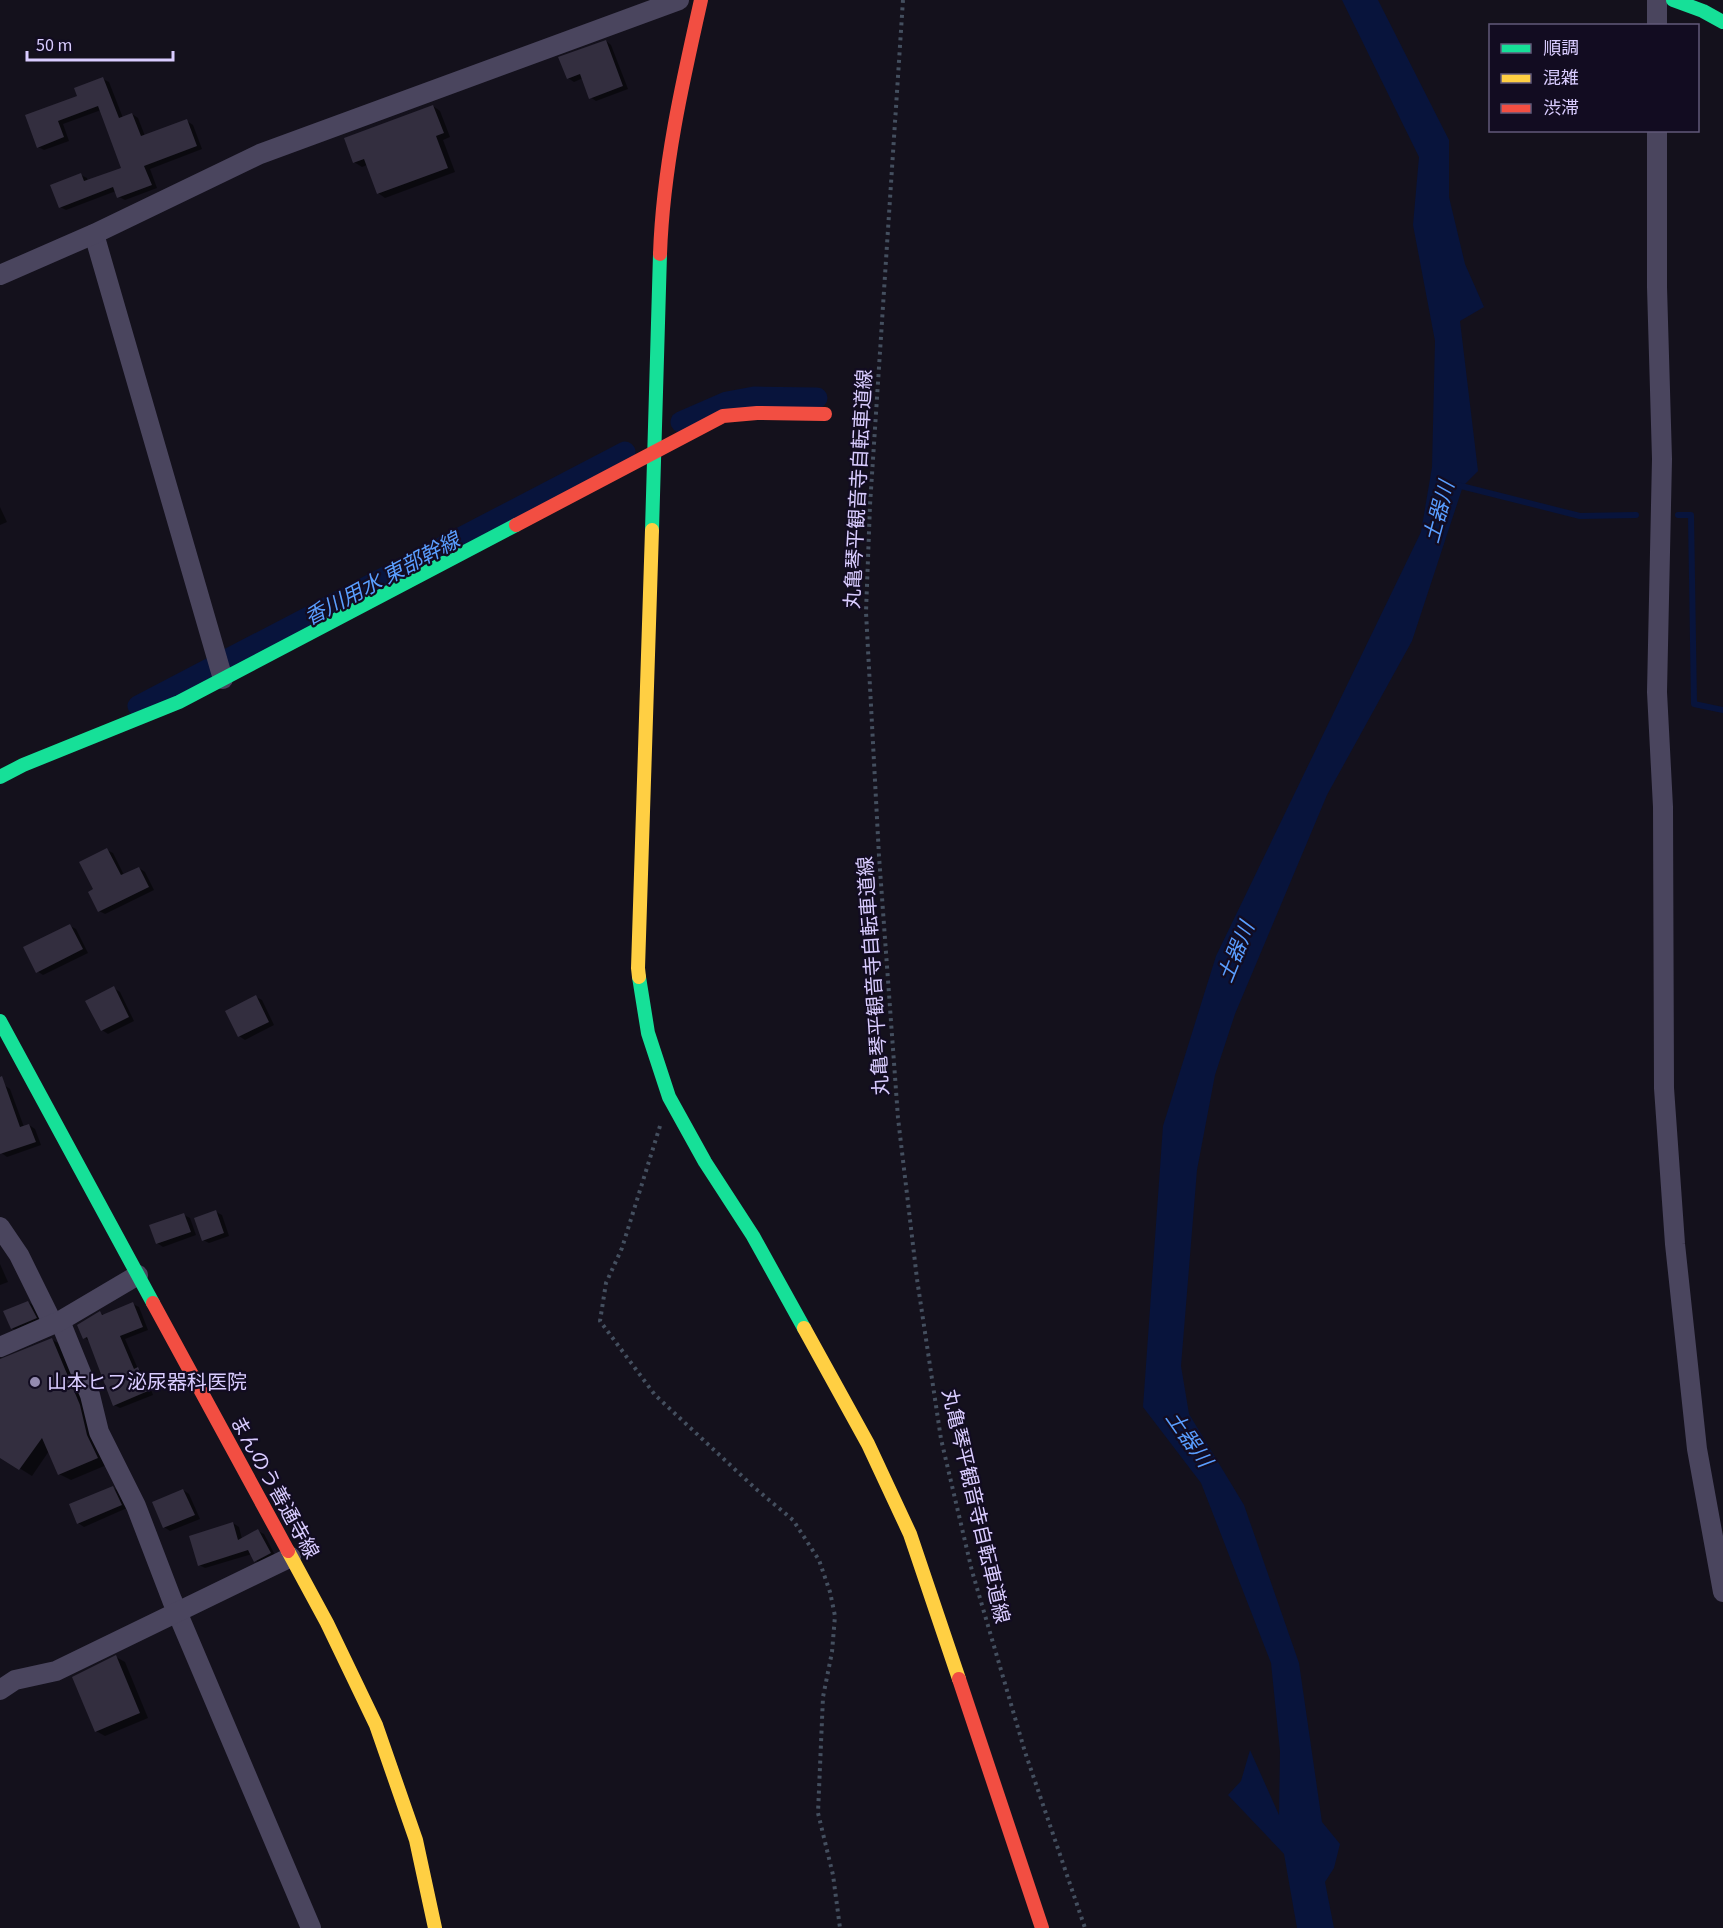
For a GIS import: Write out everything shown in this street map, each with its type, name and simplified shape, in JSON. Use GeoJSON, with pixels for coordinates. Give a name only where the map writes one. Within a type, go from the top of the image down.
{"type":"FeatureCollection","features":[{"type":"Feature","properties":{"kind":"street"},"geometry":{"type":"LineString","coordinates":[[0,276],[94,234],[260,154],[679,0]]}},
{"type":"Feature","properties":{"kind":"street"},"geometry":{"type":"LineString","coordinates":[[701,0],[676,110],[661,223],[638,968],[648,1033],[669,1097],[705,1162],[753,1236],[868,1444],[910,1534],[1042,1928]]}},
{"type":"Feature","properties":{"kind":"street"},"geometry":{"type":"LineString","coordinates":[[1657,0],[1657,24]]}},
{"type":"Feature","properties":{"kind":"street"},"geometry":{"type":"LineString","coordinates":[[1673,0],[1703,11],[1723,22]]}},
{"type":"Feature","properties":{"kind":"street"},"geometry":{"type":"LineString","coordinates":[[1657,132],[1657,287],[1662,459],[1657,692],[1664,807],[1664,1088],[1675,1244],[1697,1449],[1723,1592]]}},
{"type":"Feature","properties":{"kind":"street"},"geometry":{"type":"LineString","coordinates":[[94,234],[223,679]]}},
{"type":"Feature","properties":{"kind":"street"},"geometry":{"type":"LineString","coordinates":[[0,777],[23,765],[179,702],[723,416],[757,413],[825,414]]}},
{"type":"Feature","properties":{"kind":"street","name":"まんのう善通寺線"},"geometry":{"type":"LineString","coordinates":[[0,1021],[327,1623],[376,1725],[416,1840],[435,1928]]}},
{"type":"Feature","properties":{"kind":"street"},"geometry":{"type":"LineString","coordinates":[[0,1227],[19,1255],[56,1323],[90,1395],[99,1432],[136,1506],[177,1613],[311,1928]]}},
{"type":"Feature","properties":{"kind":"street"},"geometry":{"type":"LineString","coordinates":[[0,1347],[56,1323],[138,1275]]}},
{"type":"Feature","properties":{"kind":"street"},"geometry":{"type":"LineString","coordinates":[[0,1690],[15,1680],[56,1671],[291,1557]]}},
{"type":"Feature","properties":{"kind":"path","name":"丸亀琴平観音寺自転車道線"},"geometry":{"type":"LineString","coordinates":[[903,0],[870,505],[866,612],[878,845],[898,1118],[917,1279],[941,1439],[978,1594],[1025,1752],[1085,1928]]}},
{"type":"Feature","properties":{"kind":"path"},"geometry":{"type":"LineString","coordinates":[[669,1097],[622,1248],[606,1283],[600,1321],[655,1395],[756,1489],[793,1520],[819,1560],[835,1616],[832,1652],[823,1697],[818,1813],[833,1875],[840,1928]]}},
{"type":"Feature","properties":{"kind":"water","name":"土器川"},"geometry":{"type":"Polygon","coordinates":[[[1342,0],[1378,0],[1449,140],[1449,197],[1465,264],[1484,307],[1460,321],[1478,471],[1463,486],[1412,641],[1327,795],[1235,1014],[1215,1075],[1197,1170],[1181,1366],[1189,1414],[1244,1505],[1299,1663],[1322,1822],[1340,1844],[1334,1868],[1325,1882],[1334,1928],[1297,1928],[1284,1854],[1228,1795],[1241,1781],[1250,1750],[1279,1815],[1280,1751],[1271,1663],[1201,1483],[1143,1407],[1163,1126],[1216,956],[1421,532],[1432,467],[1435,341],[1413,225],[1419,157],[1342,0]]]}},
{"type":"Feature","properties":{"kind":"building"},"geometry":{"type":"Polygon","coordinates":[[[606,40],[623,86],[589,99],[580,74],[567,79],[558,57],[606,40]]]}},
{"type":"Feature","properties":{"kind":"building"},"geometry":{"type":"Polygon","coordinates":[[[103,77],[119,118],[132,113],[141,136],[187,119],[197,146],[144,166],[152,185],[117,198],[113,187],[59,208],[50,185],[81,173],[84,181],[121,168],[98,106],[58,121],[64,137],[37,148],[25,115],[77,96],[74,88],[103,77]]]}},
{"type":"Feature","properties":{"kind":"building"},"geometry":{"type":"Polygon","coordinates":[[[433,105],[444,133],[436,136],[448,168],[377,194],[364,159],[353,163],[344,138],[433,105]]]}},
{"type":"Feature","properties":{"kind":"building"},"geometry":{"type":"Polygon","coordinates":[[[107,848],[121,875],[139,867],[149,887],[98,912],[88,892],[93,889],[79,862],[107,848]]]}},
{"type":"Feature","properties":{"kind":"building"},"geometry":{"type":"Polygon","coordinates":[[[70,924],[83,949],[36,973],[23,947],[70,924]]]}},
{"type":"Feature","properties":{"kind":"building"},"geometry":{"type":"Polygon","coordinates":[[[114,986],[129,1017],[101,1031],[85,1001],[114,986]]]}},
{"type":"Feature","properties":{"kind":"building"},"geometry":{"type":"Polygon","coordinates":[[[256,995],[269,1022],[238,1037],[225,1011],[256,995]]]}},
{"type":"Feature","properties":{"kind":"building"},"geometry":{"type":"Polygon","coordinates":[[[2,1076],[20,1127],[29,1124],[36,1142],[0,1154],[0,1077],[2,1076]]]}},
{"type":"Feature","properties":{"kind":"building"},"geometry":{"type":"Polygon","coordinates":[[[216,1210],[224,1233],[202,1241],[194,1218],[216,1210]]]}},
{"type":"Feature","properties":{"kind":"building"},"geometry":{"type":"Polygon","coordinates":[[[184,1213],[191,1232],[156,1244],[149,1225],[184,1213]]]}},
{"type":"Feature","properties":{"kind":"building"},"geometry":{"type":"Polygon","coordinates":[[[28,1301],[37,1318],[11,1329],[3,1311],[28,1301]]]}},
{"type":"Feature","properties":{"kind":"building"},"geometry":{"type":"Polygon","coordinates":[[[133,1302],[143,1327],[120,1336],[134,1369],[138,1367],[148,1391],[113,1406],[87,1337],[83,1339],[77,1325],[100,1311],[102,1315],[133,1302]]]}},
{"type":"Feature","properties":{"kind":"building"},"geometry":{"type":"Polygon","coordinates":[[[52,1338],[80,1405],[87,1435],[98,1458],[58,1475],[42,1438],[19,1470],[0,1458],[0,1359],[52,1338]]]}},
{"type":"Feature","properties":{"kind":"building"},"geometry":{"type":"Polygon","coordinates":[[[113,1486],[122,1505],[77,1524],[69,1504],[113,1486]]]}},
{"type":"Feature","properties":{"kind":"building"},"geometry":{"type":"Polygon","coordinates":[[[183,1489],[195,1515],[163,1528],[152,1502],[183,1489]]]}},
{"type":"Feature","properties":{"kind":"building"},"geometry":{"type":"Polygon","coordinates":[[[233,1522],[238,1540],[258,1529],[271,1553],[254,1562],[248,1550],[198,1566],[189,1536],[233,1522]]]}},
{"type":"Feature","properties":{"kind":"building"},"geometry":{"type":"Polygon","coordinates":[[[116,1655],[140,1713],[95,1732],[72,1677],[116,1655]]]}},
{"type":"Feature","properties":{"kind":"waterway","name":"香川用水 東部幹線"},"geometry":{"type":"LineString","coordinates":[[681,422],[727,402],[754,397],[817,398]]}},
{"type":"Feature","properties":{"kind":"waterway","name":"香川用水 東部幹線"},"geometry":{"type":"LineString","coordinates":[[138,706],[625,452]]}},
{"type":"Feature","properties":{"kind":"waterway","name":"土器川"},"geometry":{"type":"LineString","coordinates":[[1457,485],[1580,516],[1636,515]]}},
{"type":"Feature","properties":{"kind":"waterway"},"geometry":{"type":"LineString","coordinates":[[1678,515],[1691,515],[1694,704],[1723,710]]}},
{"type":"Feature","properties":{"kind":"traffic: fast"},"geometry":{"type":"LineString","coordinates":[[1673,0],[1703,11],[1723,22]]}},
{"type":"Feature","properties":{"kind":"traffic: fast"},"geometry":{"type":"LineString","coordinates":[[652,530],[660,254]]}},
{"type":"Feature","properties":{"kind":"traffic: fast"},"geometry":{"type":"LineString","coordinates":[[0,777],[23,765],[179,702],[516,525]]}},
{"type":"Feature","properties":{"kind":"traffic: fast"},"geometry":{"type":"LineString","coordinates":[[639,977],[648,1033],[669,1097],[705,1162],[753,1236],[804,1328]]}},
{"type":"Feature","properties":{"kind":"traffic: fast"},"geometry":{"type":"LineString","coordinates":[[0,1021],[153,1303]]}},
{"type":"Feature","properties":{"kind":"traffic: slow"},"geometry":{"type":"LineString","coordinates":[[639,977],[652,530]]}},
{"type":"Feature","properties":{"kind":"traffic: slow"},"geometry":{"type":"LineString","coordinates":[[804,1328],[868,1444],[910,1534],[959,1679]]}},
{"type":"Feature","properties":{"kind":"traffic: slow"},"geometry":{"type":"LineString","coordinates":[[288,1551],[327,1623],[376,1725],[416,1840],[435,1928]]}},
{"type":"Feature","properties":{"kind":"traffic: jam"},"geometry":{"type":"LineString","coordinates":[[660,254],[669,158],[701,0]]}},
{"type":"Feature","properties":{"kind":"traffic: jam"},"geometry":{"type":"LineString","coordinates":[[516,525],[723,416],[757,413],[825,414]]}},
{"type":"Feature","properties":{"kind":"traffic: jam"},"geometry":{"type":"LineString","coordinates":[[153,1303],[288,1551]]}},
{"type":"Feature","properties":{"kind":"traffic: jam"},"geometry":{"type":"LineString","coordinates":[[959,1679],[1042,1928]]}},
{"type":"Feature","properties":{"kind":"place","name":"山本ヒフ泌尿器科医院"},"geometry":{"type":"Point","coordinates":[35,1382]}}]}
